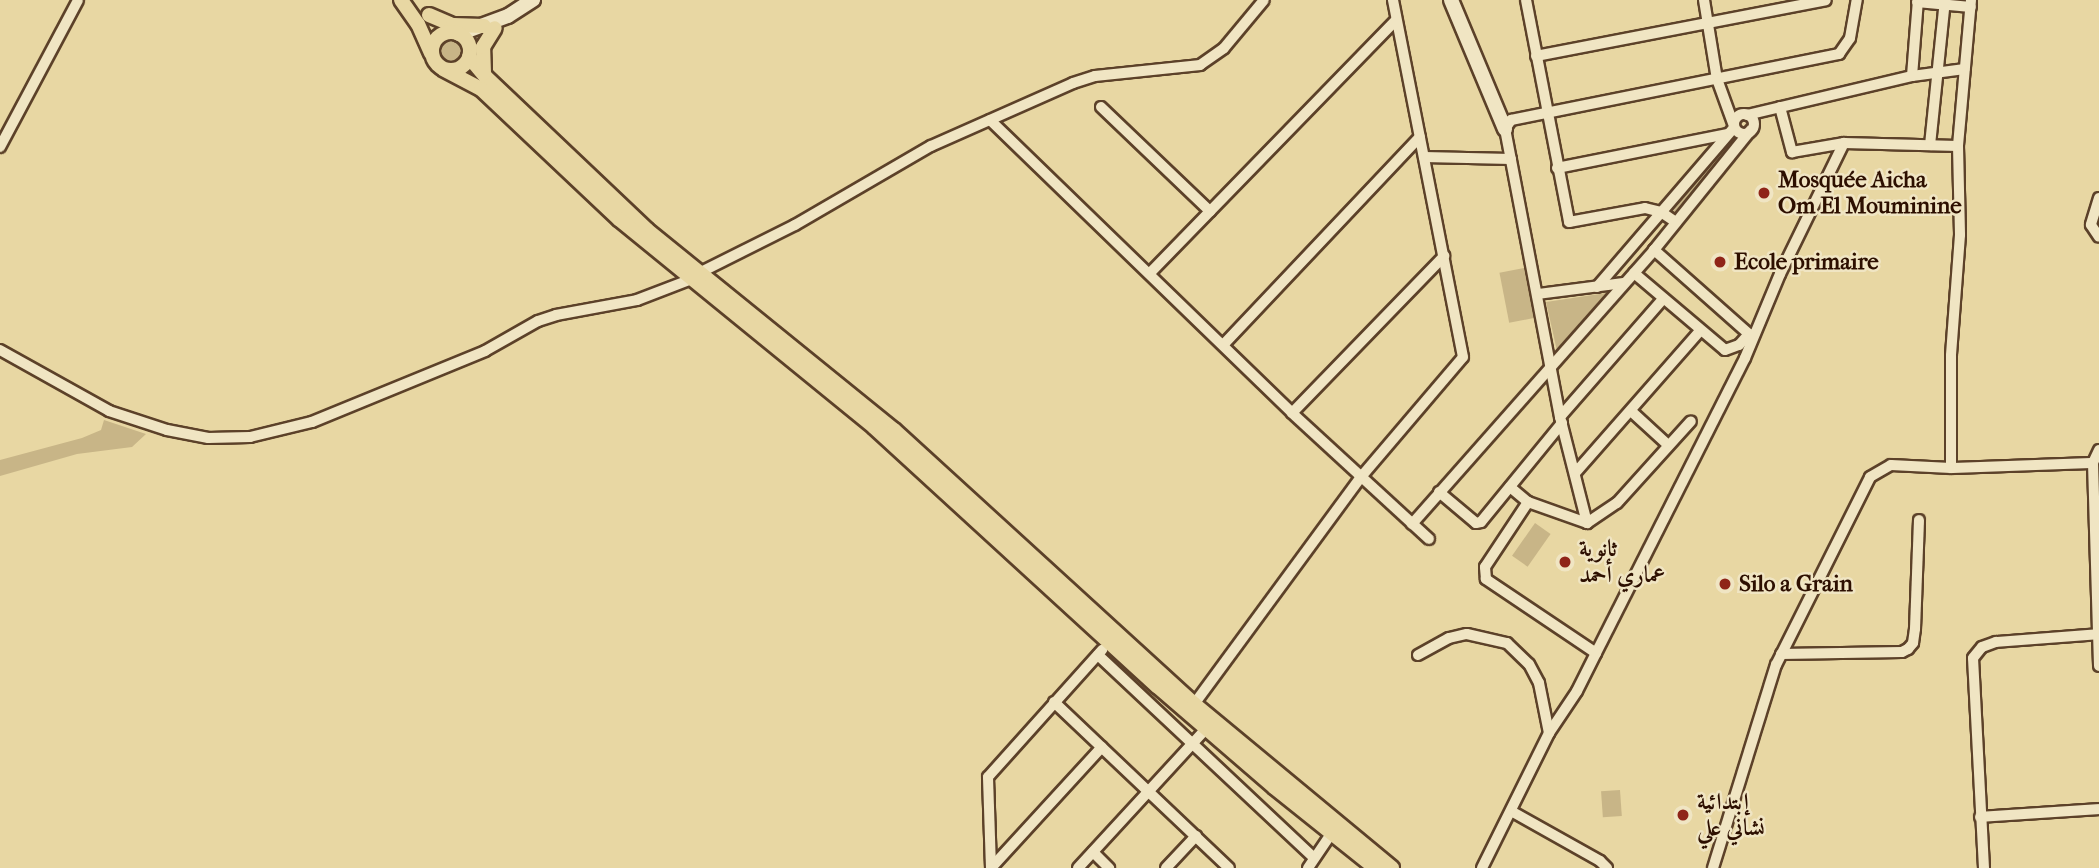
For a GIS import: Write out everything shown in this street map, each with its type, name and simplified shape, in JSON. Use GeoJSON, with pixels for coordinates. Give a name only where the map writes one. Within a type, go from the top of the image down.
{"type":"FeatureCollection","features":[{"type":"Feature","properties":{"kind":"main road"},"geometry":{"type":"LineString","coordinates":[[403,0],[468,41],[470,55],[486,78],[603,190],[696,276],[935,480],[1110,642],[1392,868]]}},
{"type":"Feature","properties":{"kind":"main road"},"geometry":{"type":"LineString","coordinates":[[403,0],[421,30],[432,57],[443,69],[481,89],[602,204],[923,456],[1190,708],[1206,729],[1375,868]]}},
{"type":"Feature","properties":{"kind":"main road"},"geometry":{"type":"LineString","coordinates":[[432,57],[436,39],[489,27],[533,0]]}},
{"type":"Feature","properties":{"kind":"main road"},"geometry":{"type":"LineString","coordinates":[[1451,0],[1505,129]]}},
{"type":"Feature","properties":{"kind":"main road"},"geometry":{"type":"LineString","coordinates":[[429,15],[453,24],[489,27]]}},
{"type":"Feature","properties":{"kind":"main road"},"geometry":{"type":"LineString","coordinates":[[443,69],[462,68],[489,27]]}},
{"type":"Feature","properties":{"kind":"main road"},"geometry":{"type":"LineString","coordinates":[[486,78],[482,58],[489,27]]}},
{"type":"Feature","properties":{"kind":"street"},"geometry":{"type":"LineString","coordinates":[[0,147],[78,0]]}},
{"type":"Feature","properties":{"kind":"street"},"geometry":{"type":"LineString","coordinates":[[0,350],[128,419],[208,438],[250,437],[312,422],[379,397],[485,351],[556,315],[637,300],[696,276],[795,225],[931,146],[1095,76],[1200,65],[1224,48],[1264,0]]}},
{"type":"Feature","properties":{"kind":"street"},"geometry":{"type":"LineString","coordinates":[[1190,708],[1361,477],[1463,357],[1393,0]]}},
{"type":"Feature","properties":{"kind":"street"},"geometry":{"type":"LineString","coordinates":[[1525,0],[1569,222],[1645,208],[1661,212],[1676,222]]}},
{"type":"Feature","properties":{"kind":"street"},"geometry":{"type":"LineString","coordinates":[[1704,0],[1717,79],[1732,129]]}},
{"type":"Feature","properties":{"kind":"street"},"geometry":{"type":"LineString","coordinates":[[1536,56],[1826,0]]}},
{"type":"Feature","properties":{"kind":"street"},"geometry":{"type":"LineString","coordinates":[[1587,523],[1561,420],[1505,129],[1511,120],[1839,54],[1850,38],[1857,0]]}},
{"type":"Feature","properties":{"kind":"street"},"geometry":{"type":"LineString","coordinates":[[1912,76],[1917,1],[1971,3],[1958,146],[1960,235],[1951,356],[1951,468]]}},
{"type":"Feature","properties":{"kind":"street"},"geometry":{"type":"LineString","coordinates":[[1930,145],[1945,2]]}},
{"type":"Feature","properties":{"kind":"street"},"geometry":{"type":"LineString","coordinates":[[1150,273],[1396,20]]}},
{"type":"Feature","properties":{"kind":"street"},"geometry":{"type":"LineString","coordinates":[[1597,287],[1732,129],[1736,117],[1912,76],[1965,69]]}},
{"type":"Feature","properties":{"kind":"street"},"geometry":{"type":"LineString","coordinates":[[1101,107],[1210,212]]}},
{"type":"Feature","properties":{"kind":"street"},"geometry":{"type":"LineString","coordinates":[[1780,107],[1792,152],[1844,143],[1958,146]]}},
{"type":"Feature","properties":{"kind":"street"},"geometry":{"type":"LineString","coordinates":[[1412,524],[1654,250],[1751,131],[1753,121],[1747,115]]}},
{"type":"Feature","properties":{"kind":"street"},"geometry":{"type":"LineString","coordinates":[[990,120],[1292,412],[1429,539]]}},
{"type":"Feature","properties":{"kind":"street"},"geometry":{"type":"LineString","coordinates":[[1557,168],[1732,129],[1742,134],[1751,131]]}},
{"type":"Feature","properties":{"kind":"street"},"geometry":{"type":"LineString","coordinates":[[1224,344],[1420,137]]}},
{"type":"Feature","properties":{"kind":"street"},"geometry":{"type":"LineString","coordinates":[[1482,868],[1549,733],[1577,691],[1596,653],[1844,143]]}},
{"type":"Feature","properties":{"kind":"street"},"geometry":{"type":"LineString","coordinates":[[1424,157],[1511,159]]}},
{"type":"Feature","properties":{"kind":"street"},"geometry":{"type":"LineString","coordinates":[[2099,198],[2091,226],[2099,237]]}},
{"type":"Feature","properties":{"kind":"street"},"geometry":{"type":"LineString","coordinates":[[1654,250],[1752,336]]}},
{"type":"Feature","properties":{"kind":"street"},"geometry":{"type":"LineString","coordinates":[[1292,412],[1444,256]]}},
{"type":"Feature","properties":{"kind":"street"},"geometry":{"type":"LineString","coordinates":[[1634,273],[1725,350],[1752,336]]}},
{"type":"Feature","properties":{"kind":"street"},"geometry":{"type":"LineString","coordinates":[[1538,294],[1624,283]]}},
{"type":"Feature","properties":{"kind":"street"},"geometry":{"type":"LineString","coordinates":[[1439,492],[1478,523],[1663,299]]}},
{"type":"Feature","properties":{"kind":"street"},"geometry":{"type":"LineString","coordinates":[[1576,472],[1700,331]]}},
{"type":"Feature","properties":{"kind":"street"},"geometry":{"type":"LineString","coordinates":[[1631,411],[1667,444]]}},
{"type":"Feature","properties":{"kind":"street"},"geometry":{"type":"LineString","coordinates":[[1587,523],[1618,503],[1667,444],[1691,421]]}},
{"type":"Feature","properties":{"kind":"street"},"geometry":{"type":"LineString","coordinates":[[2099,450],[2093,463],[2099,666]]}},
{"type":"Feature","properties":{"kind":"street"},"geometry":{"type":"LineString","coordinates":[[1713,868],[1781,654],[1870,477],[1891,465],[1951,468],[2093,463]]}},
{"type":"Feature","properties":{"kind":"street"},"geometry":{"type":"LineString","coordinates":[[1510,487],[1528,502],[1587,523]]}},
{"type":"Feature","properties":{"kind":"street"},"geometry":{"type":"LineString","coordinates":[[1528,502],[1485,567],[1486,579],[1596,653]]}},
{"type":"Feature","properties":{"kind":"street"},"geometry":{"type":"LineString","coordinates":[[1781,654],[1908,649],[1913,643],[1915,629],[1919,520]]}},
{"type":"Feature","properties":{"kind":"street"},"geometry":{"type":"LineString","coordinates":[[1418,655],[1449,638],[1467,634],[1507,643],[1529,664],[1539,683],[1549,733]]}},
{"type":"Feature","properties":{"kind":"street"},"geometry":{"type":"LineString","coordinates":[[1984,868],[1971,666],[1976,652],[1996,642],[2098,634]]}},
{"type":"Feature","properties":{"kind":"street"},"geometry":{"type":"LineString","coordinates":[[991,868],[988,777],[1110,642]]}},
{"type":"Feature","properties":{"kind":"street"},"geometry":{"type":"LineString","coordinates":[[1098,655],[1314,858]]}},
{"type":"Feature","properties":{"kind":"street"},"geometry":{"type":"LineString","coordinates":[[1054,702],[1229,868]]}},
{"type":"Feature","properties":{"kind":"street"},"geometry":{"type":"LineString","coordinates":[[1078,868],[1206,729]]}},
{"type":"Feature","properties":{"kind":"street"},"geometry":{"type":"LineString","coordinates":[[991,868],[1102,747]]}},
{"type":"Feature","properties":{"kind":"street"},"geometry":{"type":"LineString","coordinates":[[1980,817],[2099,809]]}},
{"type":"Feature","properties":{"kind":"street"},"geometry":{"type":"LineString","coordinates":[[1511,811],[1600,861],[1607,868]]}},
{"type":"Feature","properties":{"kind":"street"},"geometry":{"type":"LineString","coordinates":[[1308,868],[1331,834]]}},
{"type":"Feature","properties":{"kind":"street"},"geometry":{"type":"LineString","coordinates":[[1166,868],[1196,836]]}},
{"type":"Feature","properties":{"kind":"street"},"geometry":{"type":"LineString","coordinates":[[1093,852],[1109,868]]}},
{"type":"Feature","properties":{"kind":"shaded area"},"geometry":{"type":"Polygon","coordinates":[[[450,40],[458,43],[461,51],[458,59],[450,62],[442,59],[439,51],[442,43],[450,40]]]}},
{"type":"Feature","properties":{"kind":"shaded area"},"geometry":{"type":"Polygon","coordinates":[[[1708,164],[1714,169],[1677,215],[1671,214],[1708,164]]]}},
{"type":"Feature","properties":{"kind":"shaded area"},"geometry":{"type":"Polygon","coordinates":[[[1524,268],[1534,318],[1509,323],[1499,273],[1524,268]]]}},
{"type":"Feature","properties":{"kind":"shaded area"},"geometry":{"type":"Polygon","coordinates":[[[1606,293],[1607,295],[1557,351],[1546,302],[1606,293]]]}},
{"type":"Feature","properties":{"kind":"shaded area"},"geometry":{"type":"Polygon","coordinates":[[[104,420],[146,434],[132,447],[77,454],[0,476],[0,460],[82,438],[101,430],[104,420]]]}},
{"type":"Feature","properties":{"kind":"shaded area"},"geometry":{"type":"Polygon","coordinates":[[[1535,523],[1551,534],[1528,567],[1512,556],[1535,523]]]}},
{"type":"Feature","properties":{"kind":"shaded area"},"geometry":{"type":"Polygon","coordinates":[[[1620,790],[1622,816],[1603,817],[1601,791],[1620,790]]]}},
{"type":"Feature","properties":{"kind":"place","name":"Mosquée Aicha Om El Mouminine"},"geometry":{"type":"Point","coordinates":[1764,193]}},
{"type":"Feature","properties":{"kind":"place","name":"Ecole primaire"},"geometry":{"type":"Point","coordinates":[1720,262]}},
{"type":"Feature","properties":{"kind":"place","name":"ثانوية عماري أحمد"},"geometry":{"type":"Point","coordinates":[1565,562]}},
{"type":"Feature","properties":{"kind":"place","name":"Silo a Grain"},"geometry":{"type":"Point","coordinates":[1725,584]}},
{"type":"Feature","properties":{"kind":"place","name":"إبتدائية نشاني علي"},"geometry":{"type":"Point","coordinates":[1683,815]}}]}
